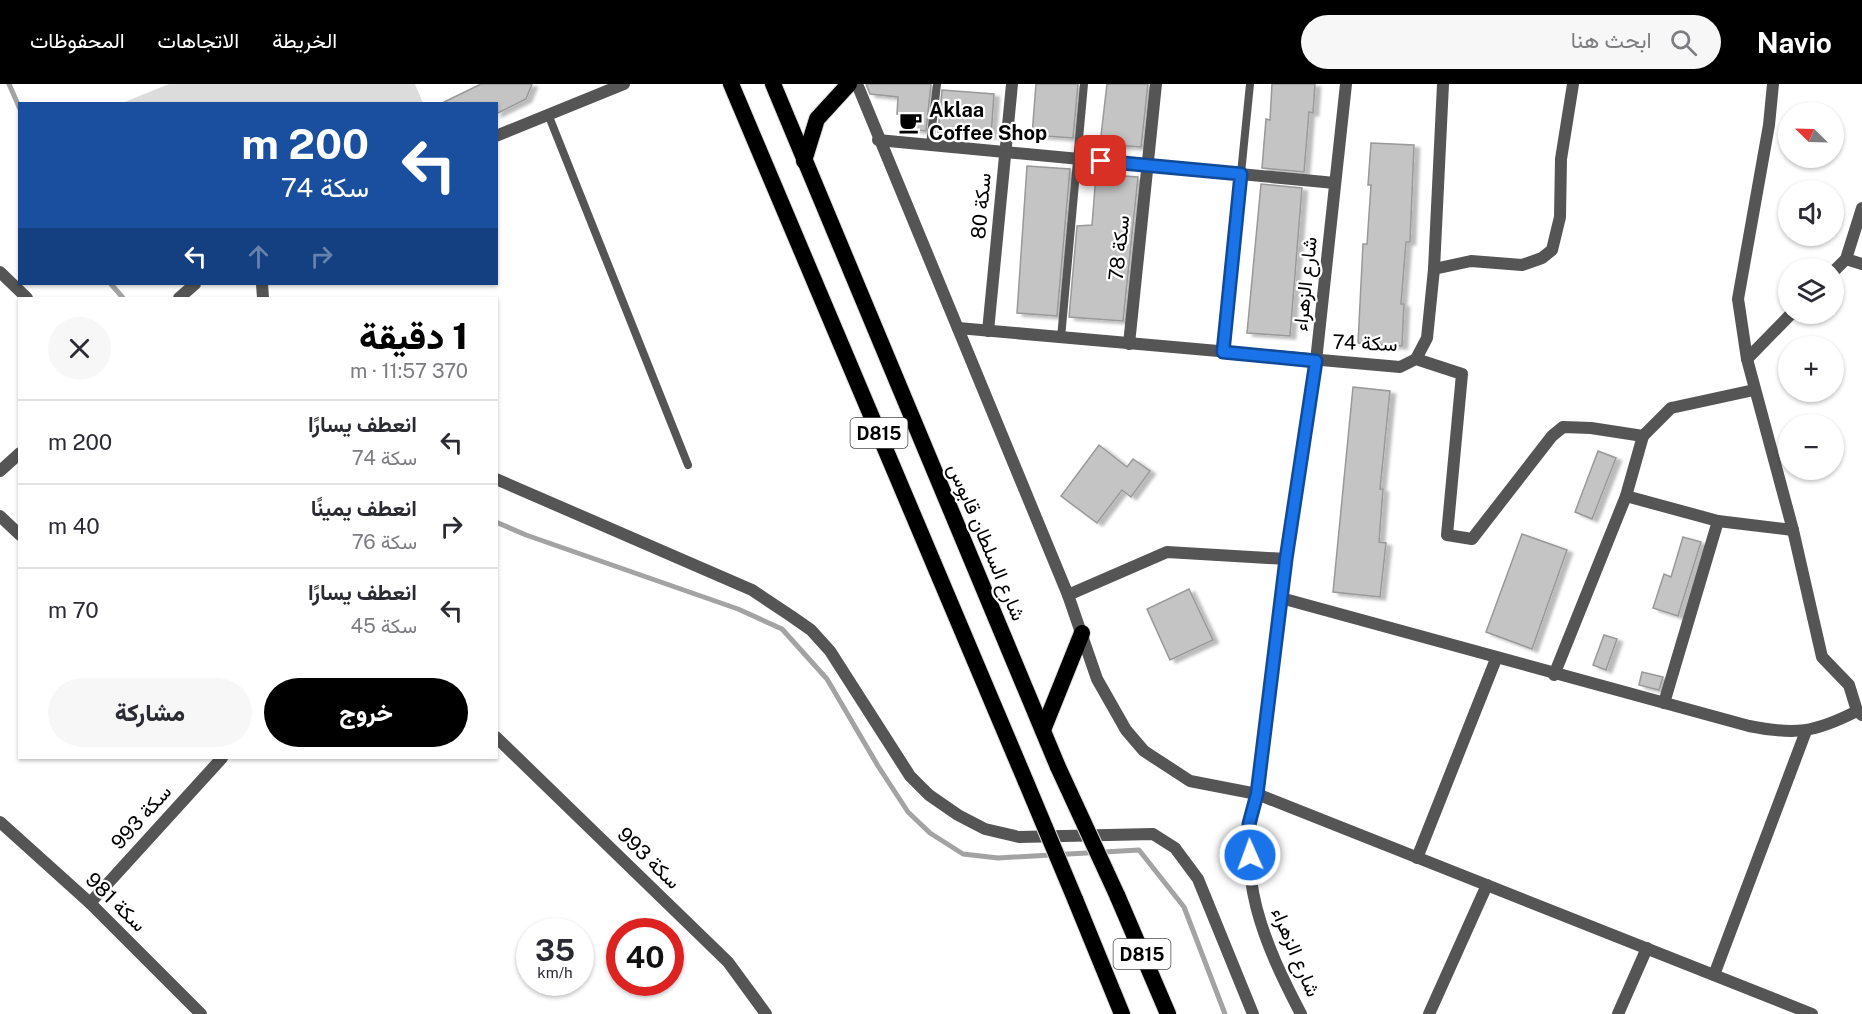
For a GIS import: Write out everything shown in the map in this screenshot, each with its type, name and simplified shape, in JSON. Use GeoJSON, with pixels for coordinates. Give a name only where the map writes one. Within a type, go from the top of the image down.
{"type":"FeatureCollection","features":[{"type":"Feature","properties":{"kind":"highway","name":"شارع السلطان قابوس"},"geometry":{"type":"LineString","coordinates":[[773,84],[1058,767],[1117,895],[1168,1014]]}},
{"type":"Feature","properties":{"kind":"highway"},"geometry":{"type":"LineString","coordinates":[[804,161],[818,119],[849,84]]}},
{"type":"Feature","properties":{"kind":"highway","name":"D815"},"geometry":{"type":"LineString","coordinates":[[728,87],[1026,782],[1122,1014]]}},
{"type":"Feature","properties":{"kind":"highway"},"geometry":{"type":"LineString","coordinates":[[1043,730],[1082,633]]}},
{"type":"Feature","properties":{"kind":"street"},"geometry":{"type":"LineString","coordinates":[[498,135],[605,87],[624,84]]}},
{"type":"Feature","properties":{"kind":"street"},"geometry":{"type":"LineString","coordinates":[[857,84],[878,140],[1068,595],[1097,679],[1126,730],[1144,751],[1190,781],[1257,794],[1810,1014]]}},
{"type":"Feature","properties":{"kind":"street","name":"سكة 80"},"geometry":{"type":"LineString","coordinates":[[988,331],[1012,84]]}},
{"type":"Feature","properties":{"kind":"street","name":"سكة 78"},"geometry":{"type":"LineString","coordinates":[[1129,344],[1156,84]]}},
{"type":"Feature","properties":{"kind":"street","name":"شارع الزهراء"},"geometry":{"type":"LineString","coordinates":[[1301,1014],[1278,970],[1255,906],[1250,873],[1249,824],[1257,794],[1286,559],[1316,361],[1346,84]]}},
{"type":"Feature","properties":{"kind":"street"},"geometry":{"type":"LineString","coordinates":[[1416,358],[1427,338],[1434,269],[1443,84]]}},
{"type":"Feature","properties":{"kind":"street"},"geometry":{"type":"LineString","coordinates":[[1434,269],[1471,261],[1521,265],[1542,258],[1551,250],[1560,217],[1562,147],[1573,84]]}},
{"type":"Feature","properties":{"kind":"street"},"geometry":{"type":"LineString","coordinates":[[1281,598],[1554,675],[1749,726],[1783,732],[1806,731],[1859,713],[1849,685],[1822,657],[1793,530],[1747,359],[1738,299],[1769,125],[1773,84]]}},
{"type":"Feature","properties":{"kind":"street"},"geometry":{"type":"LineString","coordinates":[[878,140],[1335,183]]}},
{"type":"Feature","properties":{"kind":"street"},"geometry":{"type":"LineString","coordinates":[[1862,208],[1846,259],[1862,264]]}},
{"type":"Feature","properties":{"kind":"street"},"geometry":{"type":"LineString","coordinates":[[2,279],[26,297]]}},
{"type":"Feature","properties":{"kind":"street"},"geometry":{"type":"LineString","coordinates":[[180,297],[194,285]]}},
{"type":"Feature","properties":{"kind":"street"},"geometry":{"type":"LineString","coordinates":[[1747,359],[1781,324]]}},
{"type":"Feature","properties":{"kind":"street","name":"سكة 74"},"geometry":{"type":"LineString","coordinates":[[958,328],[1400,367],[1416,358],[1462,374],[1447,535],[1472,539],[1552,436],[1563,427],[1591,428],[1643,436]]}},
{"type":"Feature","properties":{"kind":"street"},"geometry":{"type":"LineString","coordinates":[[1554,675],[1626,496],[1643,436],[1671,408],[1755,390]]}},
{"type":"Feature","properties":{"kind":"street"},"geometry":{"type":"LineString","coordinates":[[0,471],[18,455]]}},
{"type":"Feature","properties":{"kind":"street"},"geometry":{"type":"LineString","coordinates":[[498,480],[752,590],[812,630],[830,651],[894,748],[910,777],[929,795],[958,815],[985,829],[1019,837],[1153,834],[1175,848],[1198,879],[1253,1014]]}},
{"type":"Feature","properties":{"kind":"street"},"geometry":{"type":"LineString","coordinates":[[1626,496],[1718,521],[1793,530]]}},
{"type":"Feature","properties":{"kind":"street"},"geometry":{"type":"LineString","coordinates":[[0,516],[18,533]]}},
{"type":"Feature","properties":{"kind":"street"},"geometry":{"type":"LineString","coordinates":[[1664,703],[1718,521]]}},
{"type":"Feature","properties":{"kind":"street"},"geometry":{"type":"LineString","coordinates":[[1068,595],[1167,552],[1286,559]]}},
{"type":"Feature","properties":{"kind":"street"},"geometry":{"type":"LineString","coordinates":[[1417,858],[1496,659]]}},
{"type":"Feature","properties":{"kind":"street"},"geometry":{"type":"LineString","coordinates":[[1714,975],[1806,731]]}},
{"type":"Feature","properties":{"kind":"street","name":"سكة 993"},"geometry":{"type":"LineString","coordinates":[[498,739],[728,962],[766,1014]]}},
{"type":"Feature","properties":{"kind":"street","name":"سكة 993"},"geometry":{"type":"LineString","coordinates":[[90,903],[221,759]]}},
{"type":"Feature","properties":{"kind":"street","name":"سكة 981"},"geometry":{"type":"LineString","coordinates":[[0,822],[90,903],[201,1014]]}},
{"type":"Feature","properties":{"kind":"street"},"geometry":{"type":"LineString","coordinates":[[1430,1014],[1487,885]]}},
{"type":"Feature","properties":{"kind":"street"},"geometry":{"type":"LineString","coordinates":[[1618,1014],[1647,948]]}},
{"type":"Feature","properties":{"kind":"lane"},"geometry":{"type":"LineString","coordinates":[[930,145],[937,84]]}},
{"type":"Feature","properties":{"kind":"lane"},"geometry":{"type":"LineString","coordinates":[[1061,338],[1084,84]]}},
{"type":"Feature","properties":{"kind":"lane"},"geometry":{"type":"LineString","coordinates":[[1223,352],[1250,84]]}},
{"type":"Feature","properties":{"kind":"lane"},"geometry":{"type":"LineString","coordinates":[[548,114],[688,465]]}},
{"type":"Feature","properties":{"kind":"shaded area"},"geometry":{"type":"Polygon","coordinates":[[[169,84],[415,84],[423,102],[124,102],[169,84]]]}},
{"type":"Feature","properties":{"kind":"building"},"geometry":{"type":"Polygon","coordinates":[[[481,84],[532,84],[526,99],[498,113],[498,102],[444,102],[481,84]]]}},
{"type":"Feature","properties":{"kind":"building"},"geometry":{"type":"Polygon","coordinates":[[[866,84],[931,84],[926,131],[903,128],[905,115],[897,114],[898,97],[870,94],[866,84]]]}},
{"type":"Feature","properties":{"kind":"building"},"geometry":{"type":"Polygon","coordinates":[[[1036,84],[1078,84],[1073,138],[1032,135],[1036,84]]]}},
{"type":"Feature","properties":{"kind":"building"},"geometry":{"type":"Polygon","coordinates":[[[1107,84],[1148,84],[1141,147],[1100,144],[1107,84]]]}},
{"type":"Feature","properties":{"kind":"building"},"geometry":{"type":"Polygon","coordinates":[[[1272,84],[1315,84],[1313,113],[1309,112],[1304,172],[1262,168],[1266,119],[1270,120],[1272,84]]]}},
{"type":"Feature","properties":{"kind":"building"},"geometry":{"type":"Polygon","coordinates":[[[942,90],[994,94],[991,136],[938,132],[942,90]]]}},
{"type":"Feature","properties":{"kind":"building"},"geometry":{"type":"Polygon","coordinates":[[[1371,143],[1414,145],[1410,242],[1406,242],[1401,304],[1404,304],[1402,346],[1358,343],[1363,244],[1367,244],[1371,185],[1368,185],[1371,143]]]}},
{"type":"Feature","properties":{"kind":"building"},"geometry":{"type":"Polygon","coordinates":[[[1027,166],[1070,169],[1057,316],[1017,313],[1027,166]]]}},
{"type":"Feature","properties":{"kind":"building"},"geometry":{"type":"Polygon","coordinates":[[[1096,174],[1138,177],[1123,321],[1069,317],[1077,226],[1092,225],[1096,174]]]}},
{"type":"Feature","properties":{"kind":"building"},"geometry":{"type":"Polygon","coordinates":[[[1261,184],[1302,188],[1290,336],[1247,333],[1261,184]]]}},
{"type":"Feature","properties":{"kind":"building"},"geometry":{"type":"Polygon","coordinates":[[[1353,387],[1390,391],[1380,489],[1383,489],[1379,542],[1386,543],[1380,597],[1333,592],[1353,387]]]}},
{"type":"Feature","properties":{"kind":"building"},"geometry":{"type":"Polygon","coordinates":[[[1099,445],[1127,467],[1133,459],[1150,471],[1131,497],[1122,490],[1097,523],[1061,496],[1099,445]]]}},
{"type":"Feature","properties":{"kind":"building"},"geometry":{"type":"Polygon","coordinates":[[[1598,451],[1616,458],[1592,519],[1575,512],[1598,451]]]}},
{"type":"Feature","properties":{"kind":"building"},"geometry":{"type":"Polygon","coordinates":[[[1522,534],[1567,550],[1532,649],[1486,632],[1522,534]]]}},
{"type":"Feature","properties":{"kind":"building"},"geometry":{"type":"Polygon","coordinates":[[[1683,537],[1701,542],[1678,616],[1653,608],[1664,574],[1671,577],[1683,537]]]}},
{"type":"Feature","properties":{"kind":"building"},"geometry":{"type":"Polygon","coordinates":[[[1189,589],[1213,640],[1170,660],[1147,609],[1189,589]]]}},
{"type":"Feature","properties":{"kind":"building"},"geometry":{"type":"Polygon","coordinates":[[[1604,635],[1617,639],[1606,670],[1593,665],[1604,635]]]}},
{"type":"Feature","properties":{"kind":"building"},"geometry":{"type":"Polygon","coordinates":[[[1642,672],[1663,677],[1659,690],[1639,685],[1642,672]]]}},
{"type":"Feature","properties":{"kind":"waterway"},"geometry":{"type":"LineString","coordinates":[[9,84],[18,104]]}},
{"type":"Feature","properties":{"kind":"waterway"},"geometry":{"type":"LineString","coordinates":[[112,285],[122,297]]}},
{"type":"Feature","properties":{"kind":"waterway"},"geometry":{"type":"LineString","coordinates":[[498,523],[526,535],[738,609],[782,629],[827,679],[908,812],[930,833],[963,854],[998,858],[1139,850],[1184,907],[1225,1014]]}},
{"type":"Feature","properties":{"kind":"place","name":"Aklaa Coffee Shop"},"geometry":{"type":"Point","coordinates":[911,122]}},
{"type":"Feature","properties":{"kind":"route"},"geometry":{"type":"LineString","coordinates":[[1101,161],[1241,174],[1223,352],[1316,361],[1286,559],[1257,794],[1249,824],[1250,855]]}}]}
